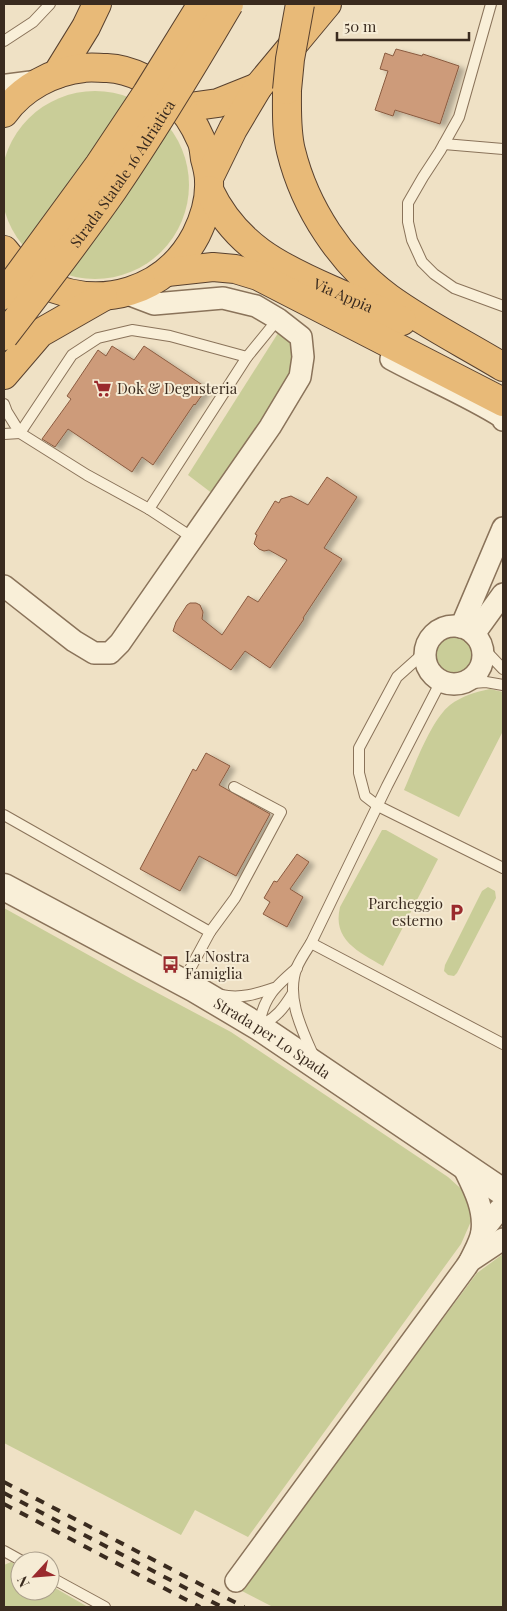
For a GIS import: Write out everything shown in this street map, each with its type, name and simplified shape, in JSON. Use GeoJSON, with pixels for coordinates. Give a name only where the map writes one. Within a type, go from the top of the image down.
{"type":"FeatureCollection","features":[{"type":"Feature","properties":{"kind":"highway"},"geometry":{"type":"LineString","coordinates":[[46,79],[86,26],[97,4]]}},
{"type":"Feature","properties":{"kind":"highway","name":"Strada Statale 16 Adriatica"},"geometry":{"type":"LineString","coordinates":[[4,295],[99,165],[147,93],[202,4]]}},
{"type":"Feature","properties":{"kind":"highway","name":"Strada Statale 16 Adriatica"},"geometry":{"type":"LineString","coordinates":[[4,336],[113,189],[166,108],[229,4]]}},
{"type":"Feature","properties":{"kind":"highway"},"geometry":{"type":"LineString","coordinates":[[300,4],[290,59],[287,120],[291,150],[312,207],[326,232],[342,253],[363,276],[388,297],[424,321],[503,367]]}},
{"type":"Feature","properties":{"kind":"highway"},"geometry":{"type":"LineString","coordinates":[[5,376],[40,333],[114,295],[147,285],[167,272],[188,249],[203,221],[209,184],[233,129],[258,87],[327,4]]}},
{"type":"Feature","properties":{"kind":"highway"},"geometry":{"type":"LineString","coordinates":[[4,113],[20,96],[46,79],[84,68],[111,69],[138,76],[162,89],[182,108],[202,141],[209,184]]}},
{"type":"Feature","properties":{"kind":"highway"},"geometry":{"type":"LineString","coordinates":[[182,108],[218,103],[258,87]]}},
{"type":"Feature","properties":{"kind":"highway","name":"Via Appia"},"geometry":{"type":"LineString","coordinates":[[209,184],[216,204],[231,225],[253,248],[272,260],[300,276],[503,367]]}},
{"type":"Feature","properties":{"kind":"highway"},"geometry":{"type":"LineString","coordinates":[[4,250],[16,266],[42,284],[72,295],[114,295]]}},
{"type":"Feature","properties":{"kind":"highway"},"geometry":{"type":"LineString","coordinates":[[167,272],[213,267],[235,269],[258,276],[503,402]]}},
{"type":"Feature","properties":{"kind":"street"},"geometry":{"type":"LineString","coordinates":[[4,88],[46,79]]}},
{"type":"Feature","properties":{"kind":"street"},"geometry":{"type":"LineString","coordinates":[[4,586],[74,641],[94,653],[110,653],[120,643],[270,427],[300,377],[303,357],[301,337],[278,319],[256,306],[223,298],[154,304],[114,295]]}},
{"type":"Feature","properties":{"kind":"street"},"geometry":{"type":"LineString","coordinates":[[350,324],[359,338],[387,356],[419,375],[480,403],[502,417],[503,420]]}},
{"type":"Feature","properties":{"kind":"street"},"geometry":{"type":"LineString","coordinates":[[473,636],[503,528]]}},
{"type":"Feature","properties":{"kind":"street"},"geometry":{"type":"LineString","coordinates":[[473,636],[503,594]]}},
{"type":"Feature","properties":{"kind":"street"},"geometry":{"type":"LineString","coordinates":[[451,626],[473,636],[484,658],[476,675],[468,681],[450,683],[434,676],[426,660],[426,651],[428,642],[434,634],[451,626]]}},
{"type":"Feature","properties":{"kind":"street","name":"Strada per Lo Spada"},"geometry":{"type":"LineString","coordinates":[[4,886],[189,986],[259,1027],[318,1065],[503,1192]]}},
{"type":"Feature","properties":{"kind":"street"},"geometry":{"type":"LineString","coordinates":[[462,1164],[476,1192],[482,1213],[482,1232]]}},
{"type":"Feature","properties":{"kind":"street"},"geometry":{"type":"LineString","coordinates":[[236,1580],[470,1261],[482,1232],[499,1210],[503,1208]]}},
{"type":"Feature","properties":{"kind":"street"},"geometry":{"type":"LineString","coordinates":[[470,1261],[503,1238]]}},
{"type":"Feature","properties":{"kind":"lane"},"geometry":{"type":"LineString","coordinates":[[4,41],[33,22],[50,4]]}},
{"type":"Feature","properties":{"kind":"lane"},"geometry":{"type":"LineString","coordinates":[[492,4],[459,117],[408,203],[408,222],[412,240],[422,262],[434,274],[454,288],[503,306]]}},
{"type":"Feature","properties":{"kind":"lane"},"geometry":{"type":"LineString","coordinates":[[444,144],[503,149]]}},
{"type":"Feature","properties":{"kind":"lane"},"geometry":{"type":"LineString","coordinates":[[149,509],[247,357],[278,319]]}},
{"type":"Feature","properties":{"kind":"lane"},"geometry":{"type":"LineString","coordinates":[[20,433],[72,355],[98,338],[132,330],[170,336],[247,357]]}},
{"type":"Feature","properties":{"kind":"lane"},"geometry":{"type":"LineString","coordinates":[[4,404],[20,433],[87,475],[149,509],[193,538]]}},
{"type":"Feature","properties":{"kind":"lane"},"geometry":{"type":"LineString","coordinates":[[4,434],[20,433]]}},
{"type":"Feature","properties":{"kind":"lane"},"geometry":{"type":"LineString","coordinates":[[473,636],[503,668]]}},
{"type":"Feature","properties":{"kind":"lane"},"geometry":{"type":"LineString","coordinates":[[426,651],[397,677],[360,748],[359,773],[365,796],[378,806],[503,868]]}},
{"type":"Feature","properties":{"kind":"lane"},"geometry":{"type":"LineString","coordinates":[[234,787],[281,812],[236,898],[210,932],[189,986],[232,997],[252,996],[274,988],[297,968],[387,786],[450,683],[486,682],[503,685]]}},
{"type":"Feature","properties":{"kind":"lane"},"geometry":{"type":"LineString","coordinates":[[4,816],[210,932]]}},
{"type":"Feature","properties":{"kind":"lane"},"geometry":{"type":"LineString","coordinates":[[311,943],[503,1044]]}},
{"type":"Feature","properties":{"kind":"lane"},"geometry":{"type":"LineString","coordinates":[[297,968],[293,993],[298,1018],[318,1065]]}},
{"type":"Feature","properties":{"kind":"lane"},"geometry":{"type":"LineString","coordinates":[[259,1027],[260,1016],[274,988]]}},
{"type":"Feature","properties":{"kind":"lane"},"geometry":{"type":"LineString","coordinates":[[259,1027],[282,1010],[293,993]]}},
{"type":"Feature","properties":{"kind":"lane"},"geometry":{"type":"LineString","coordinates":[[60,1582],[105,1607]]}},
{"type":"Feature","properties":{"kind":"green space"},"geometry":{"type":"Polygon","coordinates":[[[95,91],[131,98],[155,112],[168,125],[182,149],[189,185],[182,221],[168,245],[155,258],[131,272],[95,279],[59,272],[35,258],[22,245],[8,221],[1,185],[8,149],[22,125],[35,112],[59,98],[95,91]]]}},
{"type":"Feature","properties":{"kind":"green space"},"geometry":{"type":"Polygon","coordinates":[[[280,330],[291,336],[296,358],[286,385],[213,494],[188,475],[280,330]]]}},
{"type":"Feature","properties":{"kind":"green space"},"geometry":{"type":"Polygon","coordinates":[[[451,635],[459,635],[470,641],[476,656],[470,671],[459,677],[451,677],[440,671],[434,660],[434,652],[440,641],[451,635]]]}},
{"type":"Feature","properties":{"kind":"green space"},"geometry":{"type":"Polygon","coordinates":[[[490,689],[503,692],[503,731],[459,817],[404,790],[430,732],[443,712],[450,705],[464,697],[490,689]]]}},
{"type":"Feature","properties":{"kind":"green space"},"geometry":{"type":"Polygon","coordinates":[[[382,830],[386,830],[438,859],[383,966],[365,956],[350,944],[340,928],[339,918],[340,907],[382,830]]]}},
{"type":"Feature","properties":{"kind":"green space"},"geometry":{"type":"Polygon","coordinates":[[[488,887],[495,891],[496,898],[457,973],[454,976],[448,975],[444,971],[445,965],[482,891],[488,887]]]}},
{"type":"Feature","properties":{"kind":"green space"},"geometry":{"type":"Polygon","coordinates":[[[4,908],[231,1032],[448,1177],[468,1195],[472,1219],[461,1244],[248,1537],[195,1510],[181,1535],[4,1443],[4,908]]]}},
{"type":"Feature","properties":{"kind":"green space"},"geometry":{"type":"Polygon","coordinates":[[[503,1254],[503,1607],[273,1607],[240,1590],[477,1273],[503,1254]]]}},
{"type":"Feature","properties":{"kind":"green space"},"geometry":{"type":"Polygon","coordinates":[[[10,1562],[10,1601],[60,1601],[60,1591],[88,1607],[4,1607],[4,1565],[10,1562]]]}},
{"type":"Feature","properties":{"kind":"building"},"geometry":{"type":"Polygon","coordinates":[[[396,49],[422,56],[423,54],[459,66],[440,124],[395,110],[393,116],[375,110],[388,71],[380,69],[385,53],[393,56],[396,49]]]}},
{"type":"Feature","properties":{"kind":"building"},"geometry":{"type":"Polygon","coordinates":[[[112,346],[134,360],[144,346],[207,388],[153,465],[142,457],[132,472],[68,429],[55,447],[42,439],[71,399],[67,396],[98,350],[106,356],[112,346]]]}},
{"type":"Feature","properties":{"kind":"building"},"geometry":{"type":"Polygon","coordinates":[[[327,477],[357,497],[324,548],[342,559],[270,668],[245,651],[231,670],[173,631],[176,622],[190,603],[200,605],[203,612],[202,619],[222,635],[248,596],[258,602],[287,560],[269,550],[259,549],[254,544],[257,535],[255,534],[275,501],[279,503],[281,499],[291,496],[308,505],[327,477]]]}},
{"type":"Feature","properties":{"kind":"building"},"geometry":{"type":"Polygon","coordinates":[[[206,753],[230,766],[219,785],[270,814],[236,876],[199,856],[180,891],[140,869],[193,769],[196,771],[206,753]]]}},
{"type":"Feature","properties":{"kind":"building"},"geometry":{"type":"Polygon","coordinates":[[[297,854],[309,862],[290,889],[303,897],[287,927],[263,914],[270,902],[264,898],[274,881],[277,882],[297,854]]]}},
{"type":"Feature","properties":{"kind":"railway"},"geometry":{"type":"LineString","coordinates":[[4,1482],[244,1607]]}},
{"type":"Feature","properties":{"kind":"railway"},"geometry":{"type":"LineString","coordinates":[[4,1493],[222,1607]]}},
{"type":"Feature","properties":{"kind":"railway"},"geometry":{"type":"LineString","coordinates":[[4,1504],[200,1607]]}},
{"type":"Feature","properties":{"kind":"place","name":"Dok & Degusteria"},"geometry":{"type":"Point","coordinates":[103,388]}},
{"type":"Feature","properties":{"kind":"place","name":"Parcheggio esterno"},"geometry":{"type":"Point","coordinates":[457,912]}},
{"type":"Feature","properties":{"kind":"place","name":"La Nostra Famiglia"},"geometry":{"type":"Point","coordinates":[171,965]}}]}
